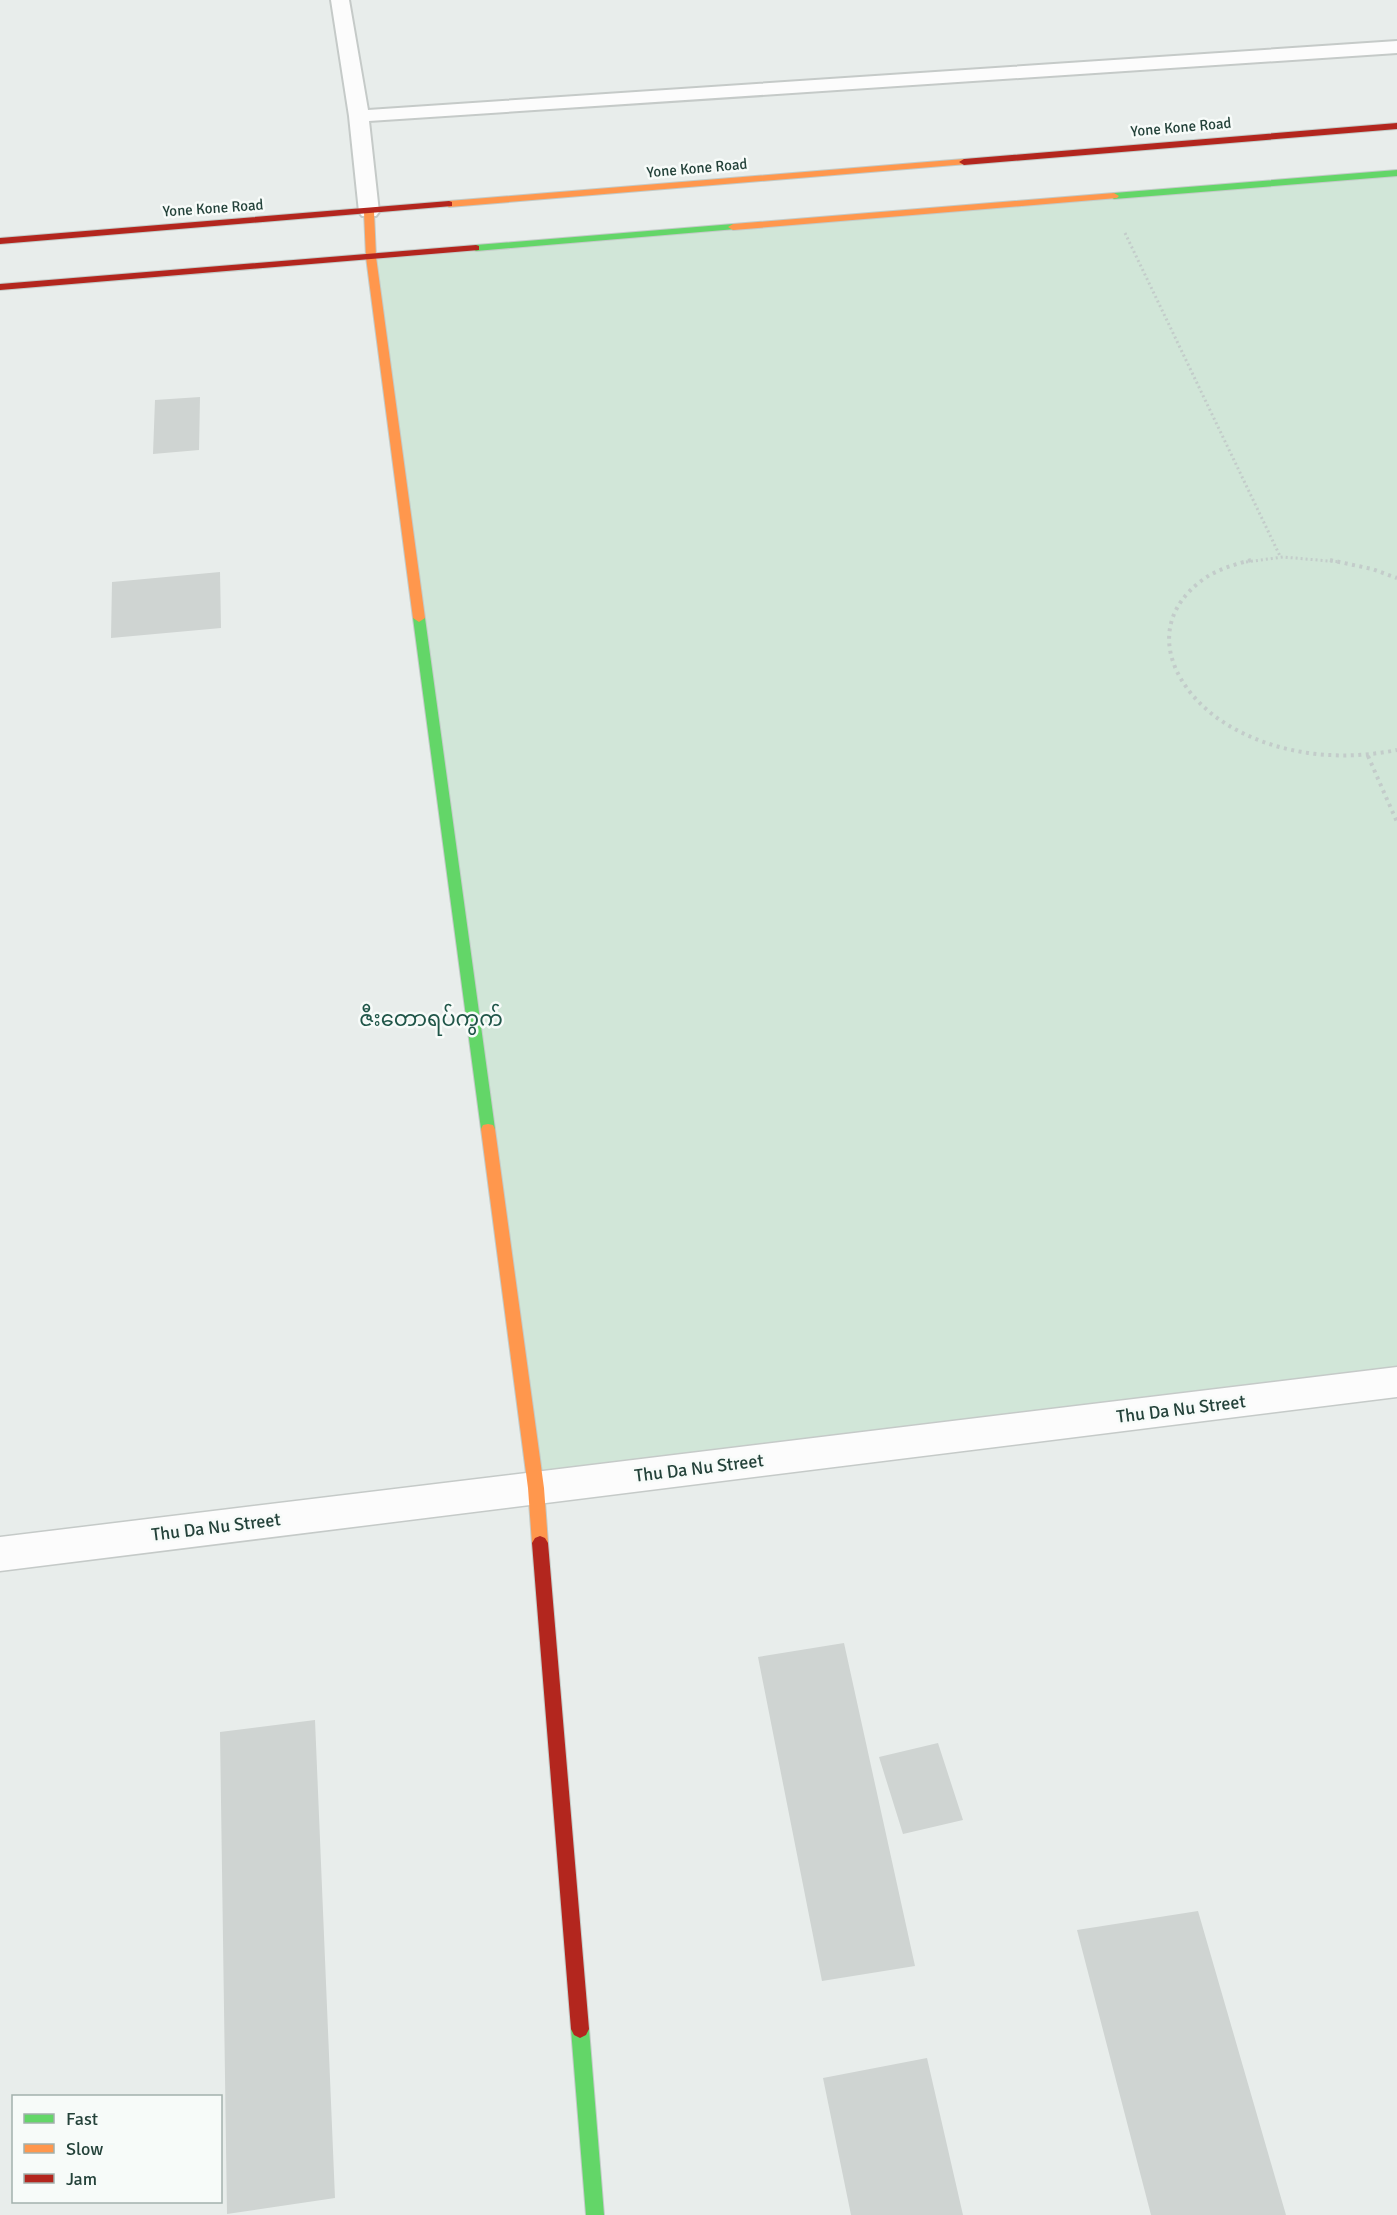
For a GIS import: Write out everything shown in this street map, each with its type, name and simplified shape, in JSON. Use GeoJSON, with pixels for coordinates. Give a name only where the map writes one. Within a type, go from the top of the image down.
{"type":"FeatureCollection","features":[{"type":"Feature","properties":{"kind":"street","name":"Yone Kone Road"},"geometry":{"type":"LineString","coordinates":[[0,241],[1397,126]]}},
{"type":"Feature","properties":{"kind":"street"},"geometry":{"type":"LineString","coordinates":[[0,286],[1397,173]]}},
{"type":"Feature","properties":{"kind":"street"},"geometry":{"type":"LineString","coordinates":[[369,212],[371,257],[536,1488],[595,2215]]}},
{"type":"Feature","properties":{"kind":"street","name":"Thu Da Nu Street"},"geometry":{"type":"LineString","coordinates":[[0,1554],[1397,1382]]}},
{"type":"Feature","properties":{"kind":"lane"},"geometry":{"type":"LineString","coordinates":[[340,0],[359,116],[369,212]]}},
{"type":"Feature","properties":{"kind":"lane"},"geometry":{"type":"LineString","coordinates":[[359,116],[1397,47]]}},
{"type":"Feature","properties":{"kind":"path"},"geometry":{"type":"LineString","coordinates":[[1108,197],[1280,556]]}},
{"type":"Feature","properties":{"kind":"path"},"geometry":{"type":"LineString","coordinates":[[1397,578],[1353,562],[1328,558],[1280,556],[1246,562],[1215,574],[1185,596],[1170,626],[1168,642],[1171,659],[1189,693],[1213,715],[1244,734],[1267,744],[1317,755],[1368,756],[1397,750]]}},
{"type":"Feature","properties":{"kind":"path"},"geometry":{"type":"LineString","coordinates":[[1368,756],[1397,822]]}},
{"type":"Feature","properties":{"kind":"green space"},"geometry":{"type":"Polygon","coordinates":[[[1397,173],[1397,1382],[536,1488],[371,257],[1397,173]]]}},
{"type":"Feature","properties":{"kind":"building"},"geometry":{"type":"Polygon","coordinates":[[[200,397],[199,450],[153,454],[155,400],[200,397]]]}},
{"type":"Feature","properties":{"kind":"building"},"geometry":{"type":"Polygon","coordinates":[[[220,572],[221,628],[111,638],[112,582],[220,572]]]}},
{"type":"Feature","properties":{"kind":"building"},"geometry":{"type":"Polygon","coordinates":[[[844,1643],[915,1966],[822,1981],[758,1657],[844,1643]]]}},
{"type":"Feature","properties":{"kind":"building"},"geometry":{"type":"Polygon","coordinates":[[[315,1720],[335,2198],[227,2214],[220,1732],[315,1720]]]}},
{"type":"Feature","properties":{"kind":"building"},"geometry":{"type":"Polygon","coordinates":[[[938,1743],[963,1820],[903,1834],[879,1757],[938,1743]]]}},
{"type":"Feature","properties":{"kind":"building"},"geometry":{"type":"Polygon","coordinates":[[[1198,1911],[1286,2215],[1151,2215],[1077,1930],[1198,1911]]]}},
{"type":"Feature","properties":{"kind":"building"},"geometry":{"type":"Polygon","coordinates":[[[927,2058],[963,2215],[851,2215],[823,2078],[927,2058]]]}},
{"type":"Feature","properties":{"kind":"traffic: fast"},"geometry":{"type":"LineString","coordinates":[[1114,196],[1397,173]]}},
{"type":"Feature","properties":{"kind":"traffic: fast"},"geometry":{"type":"LineString","coordinates":[[476,248],[733,227]]}},
{"type":"Feature","properties":{"kind":"traffic: fast"},"geometry":{"type":"LineString","coordinates":[[419,618],[488,1129]]}},
{"type":"Feature","properties":{"kind":"traffic: fast"},"geometry":{"type":"LineString","coordinates":[[580,2029],[595,2215]]}},
{"type":"Feature","properties":{"kind":"traffic: slow"},"geometry":{"type":"LineString","coordinates":[[449,204],[964,162]]}},
{"type":"Feature","properties":{"kind":"traffic: slow"},"geometry":{"type":"LineString","coordinates":[[733,227],[1114,196]]}},
{"type":"Feature","properties":{"kind":"traffic: slow"},"geometry":{"type":"LineString","coordinates":[[369,212],[371,257],[419,618]]}},
{"type":"Feature","properties":{"kind":"traffic: slow"},"geometry":{"type":"LineString","coordinates":[[488,1129],[536,1488],[540,1543]]}},
{"type":"Feature","properties":{"kind":"traffic: jam"},"geometry":{"type":"LineString","coordinates":[[964,162],[1397,126]]}},
{"type":"Feature","properties":{"kind":"traffic: jam"},"geometry":{"type":"LineString","coordinates":[[0,241],[449,204]]}},
{"type":"Feature","properties":{"kind":"traffic: jam"},"geometry":{"type":"LineString","coordinates":[[0,287],[476,248]]}},
{"type":"Feature","properties":{"kind":"traffic: jam"},"geometry":{"type":"LineString","coordinates":[[540,1543],[580,2029]]}},
{"type":"Feature","properties":{"kind":"district","name":"ဇီးတောရပ်ကွက်"},"geometry":{"type":"Point","coordinates":[431,1019]}}]}
